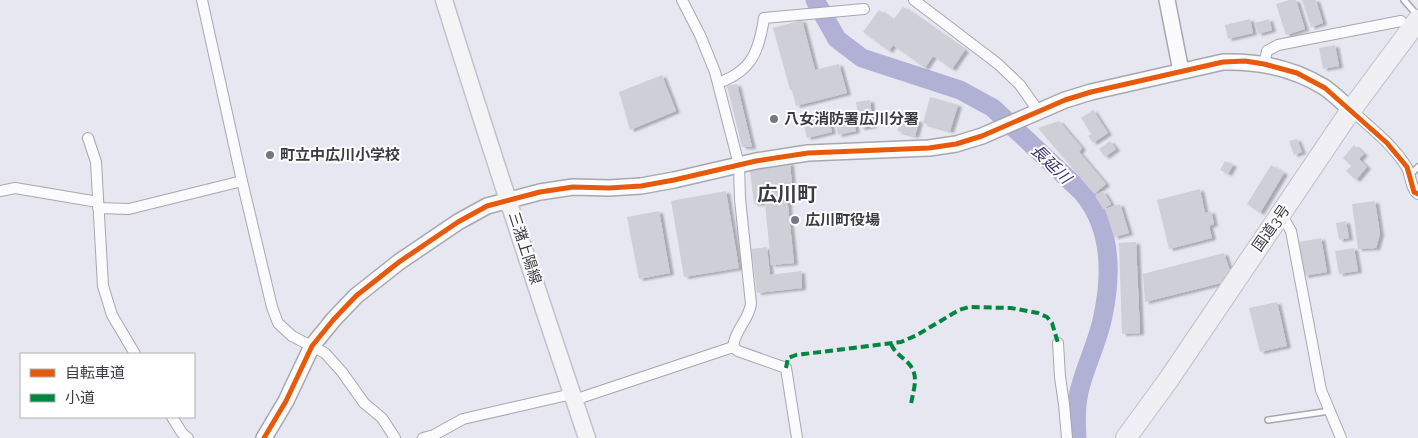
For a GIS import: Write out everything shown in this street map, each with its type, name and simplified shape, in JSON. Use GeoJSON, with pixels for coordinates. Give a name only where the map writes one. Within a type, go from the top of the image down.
{"type":"FeatureCollection","features":[{"type":"Feature","properties":{"kind":"highway","name":"国道3号"},"geometry":{"type":"LineString","coordinates":[[1126,438],[1169,379],[1412,19]]}},
{"type":"Feature","properties":{"kind":"main road","name":"三潴上陽線"},"geometry":{"type":"LineString","coordinates":[[444,0],[494,160],[509,200],[587,438]]}},
{"type":"Feature","properties":{"kind":"street"},"geometry":{"type":"LineString","coordinates":[[202,0],[242,181],[272,307],[278,323],[292,336],[325,353],[364,402],[382,418],[395,438]]}},
{"type":"Feature","properties":{"kind":"street"},"geometry":{"type":"LineString","coordinates":[[682,0],[700,34],[716,72],[739,165],[740,199],[751,304],[749,315],[734,337],[733,347]]}},
{"type":"Feature","properties":{"kind":"street"},"geometry":{"type":"LineString","coordinates":[[914,0],[998,64],[1020,85],[1039,112]]}},
{"type":"Feature","properties":{"kind":"street"},"geometry":{"type":"LineString","coordinates":[[1166,0],[1181,71]]}},
{"type":"Feature","properties":{"kind":"street"},"geometry":{"type":"LineString","coordinates":[[718,83],[732,78],[745,68],[755,54],[761,38],[764,18],[864,9]]}},
{"type":"Feature","properties":{"kind":"street"},"geometry":{"type":"LineString","coordinates":[[1264,64],[1266,51],[1278,45],[1412,19]]}},
{"type":"Feature","properties":{"kind":"street"},"geometry":{"type":"LineString","coordinates":[[264,438],[286,401],[312,346],[356,296],[399,262],[458,222],[487,206],[540,192],[573,188],[641,186],[756,161],[808,153],[929,148],[956,144],[982,136],[1065,100],[1091,92],[1223,62],[1245,61],[1264,64],[1298,74],[1325,88],[1387,143],[1407,167],[1414,192],[1418,194]]}},
{"type":"Feature","properties":{"kind":"street"},"geometry":{"type":"LineString","coordinates":[[88,138],[96,162],[103,286],[112,315],[134,353]]}},
{"type":"Feature","properties":{"kind":"street"},"geometry":{"type":"LineString","coordinates":[[0,191],[15,188],[98,205],[129,209],[242,181]]}},
{"type":"Feature","properties":{"kind":"street"},"geometry":{"type":"LineString","coordinates":[[1281,214],[1291,231],[1321,390],[1341,438]]}},
{"type":"Feature","properties":{"kind":"street"},"geometry":{"type":"LineString","coordinates":[[1058,344],[1067,438]]}},
{"type":"Feature","properties":{"kind":"street"},"geometry":{"type":"LineString","coordinates":[[423,438],[434,435],[463,419],[573,397],[733,347]]}},
{"type":"Feature","properties":{"kind":"street"},"geometry":{"type":"LineString","coordinates":[[733,347],[738,351],[786,368],[797,438]]}},
{"type":"Feature","properties":{"kind":"street"},"geometry":{"type":"LineString","coordinates":[[173,418],[182,433],[188,438]]}},
{"type":"Feature","properties":{"kind":"lane"},"geometry":{"type":"LineString","coordinates":[[1404,0],[1412,19]]}},
{"type":"Feature","properties":{"kind":"lane"},"geometry":{"type":"LineString","coordinates":[[1410,176],[1418,168]]}},
{"type":"Feature","properties":{"kind":"lane"},"geometry":{"type":"LineString","coordinates":[[1268,420],[1330,411]]}},
{"type":"Feature","properties":{"kind":"building"},"geometry":{"type":"Polygon","coordinates":[[[1296,0],[1305,29],[1286,35],[1276,4],[1296,0]]]}},
{"type":"Feature","properties":{"kind":"building"},"geometry":{"type":"Polygon","coordinates":[[[1302,0],[1316,0],[1323,23],[1311,27],[1302,0]]]}},
{"type":"Feature","properties":{"kind":"building"},"geometry":{"type":"Polygon","coordinates":[[[903,7],[965,50],[952,69],[933,56],[925,68],[893,45],[889,51],[863,32],[879,10],[893,20],[903,7]]]}},
{"type":"Feature","properties":{"kind":"building"},"geometry":{"type":"Polygon","coordinates":[[[1250,19],[1253,33],[1228,39],[1225,25],[1250,19]]]}},
{"type":"Feature","properties":{"kind":"building"},"geometry":{"type":"Polygon","coordinates":[[[1269,19],[1272,30],[1258,34],[1255,23],[1269,19]]]}},
{"type":"Feature","properties":{"kind":"building"},"geometry":{"type":"Polygon","coordinates":[[[802,20],[815,70],[839,64],[847,93],[796,106],[773,28],[802,20]]]}},
{"type":"Feature","properties":{"kind":"building"},"geometry":{"type":"Polygon","coordinates":[[[1335,45],[1339,66],[1323,69],[1319,48],[1335,45]]]}},
{"type":"Feature","properties":{"kind":"building"},"geometry":{"type":"Polygon","coordinates":[[[662,75],[676,111],[630,130],[619,92],[662,75]]]}},
{"type":"Feature","properties":{"kind":"building"},"geometry":{"type":"Polygon","coordinates":[[[737,84],[752,147],[742,147],[727,86],[737,84]]]}},
{"type":"Feature","properties":{"kind":"building"},"geometry":{"type":"Polygon","coordinates":[[[930,97],[958,105],[950,131],[923,123],[930,97]]]}},
{"type":"Feature","properties":{"kind":"building"},"geometry":{"type":"Polygon","coordinates":[[[870,100],[873,126],[860,128],[856,102],[870,100]]]}},
{"type":"Feature","properties":{"kind":"building"},"geometry":{"type":"Polygon","coordinates":[[[1093,110],[1108,133],[1093,143],[1088,136],[1091,134],[1081,118],[1093,110]]]}},
{"type":"Feature","properties":{"kind":"building"},"geometry":{"type":"Polygon","coordinates":[[[827,112],[832,132],[807,138],[802,118],[827,112]]]}},
{"type":"Feature","properties":{"kind":"building"},"geometry":{"type":"Polygon","coordinates":[[[902,116],[919,121],[915,136],[897,131],[902,116]]]}},
{"type":"Feature","properties":{"kind":"building"},"geometry":{"type":"Polygon","coordinates":[[[853,117],[856,131],[838,135],[835,120],[853,117]]]}},
{"type":"Feature","properties":{"kind":"building"},"geometry":{"type":"Polygon","coordinates":[[[1059,121],[1082,148],[1079,152],[1106,184],[1094,194],[1038,128],[1059,121]]]}},
{"type":"Feature","properties":{"kind":"building"},"geometry":{"type":"Polygon","coordinates":[[[1297,139],[1302,152],[1294,155],[1289,141],[1297,139]]]}},
{"type":"Feature","properties":{"kind":"building"},"geometry":{"type":"Polygon","coordinates":[[[1110,141],[1116,149],[1105,157],[1099,149],[1110,141]]]}},
{"type":"Feature","properties":{"kind":"building"},"geometry":{"type":"Polygon","coordinates":[[[1354,145],[1364,154],[1359,159],[1367,167],[1356,180],[1346,171],[1351,166],[1343,158],[1354,145]]]}},
{"type":"Feature","properties":{"kind":"building"},"geometry":{"type":"Polygon","coordinates":[[[1225,161],[1233,165],[1228,174],[1220,170],[1225,161]]]}},
{"type":"Feature","properties":{"kind":"building"},"geometry":{"type":"Polygon","coordinates":[[[790,163],[793,196],[787,196],[794,263],[771,265],[765,203],[754,204],[750,171],[770,165],[790,163]]]}},
{"type":"Feature","properties":{"kind":"building"},"geometry":{"type":"Polygon","coordinates":[[[1271,165],[1284,173],[1260,213],[1247,204],[1271,165]]]}},
{"type":"Feature","properties":{"kind":"building"},"geometry":{"type":"Polygon","coordinates":[[[1200,189],[1205,213],[1211,211],[1214,224],[1209,226],[1212,238],[1169,249],[1157,200],[1200,189]]]}},
{"type":"Feature","properties":{"kind":"building"},"geometry":{"type":"Polygon","coordinates":[[[726,191],[739,268],[684,277],[671,201],[726,191]]]}},
{"type":"Feature","properties":{"kind":"building"},"geometry":{"type":"Polygon","coordinates":[[[1103,191],[1111,204],[1103,209],[1095,196],[1103,191]]]}},
{"type":"Feature","properties":{"kind":"building"},"geometry":{"type":"Polygon","coordinates":[[[1375,201],[1380,234],[1376,248],[1358,249],[1352,204],[1375,201]]]}},
{"type":"Feature","properties":{"kind":"building"},"geometry":{"type":"Polygon","coordinates":[[[1120,204],[1129,233],[1114,237],[1105,209],[1120,204]]]}},
{"type":"Feature","properties":{"kind":"building"},"geometry":{"type":"Polygon","coordinates":[[[659,211],[670,273],[639,279],[627,217],[659,211]]]}},
{"type":"Feature","properties":{"kind":"building"},"geometry":{"type":"Polygon","coordinates":[[[1346,221],[1349,238],[1339,240],[1336,223],[1346,221]]]}},
{"type":"Feature","properties":{"kind":"building"},"geometry":{"type":"Polygon","coordinates":[[[1321,238],[1327,272],[1304,276],[1299,242],[1321,238]]]}},
{"type":"Feature","properties":{"kind":"building"},"geometry":{"type":"Polygon","coordinates":[[[1136,242],[1140,333],[1122,334],[1119,243],[1136,242]]]}},
{"type":"Feature","properties":{"kind":"building"},"geometry":{"type":"Polygon","coordinates":[[[767,247],[770,275],[801,271],[802,288],[757,293],[751,249],[767,247]]]}},
{"type":"Feature","properties":{"kind":"building"},"geometry":{"type":"Polygon","coordinates":[[[1354,248],[1358,271],[1339,274],[1335,251],[1354,248]]]}},
{"type":"Feature","properties":{"kind":"building"},"geometry":{"type":"Polygon","coordinates":[[[1224,253],[1230,271],[1221,283],[1145,302],[1143,274],[1224,253]]]}},
{"type":"Feature","properties":{"kind":"building"},"geometry":{"type":"Polygon","coordinates":[[[1277,302],[1287,346],[1260,352],[1249,308],[1277,302]]]}},
{"type":"Feature","properties":{"kind":"waterway","name":"長延川"},"geometry":{"type":"LineString","coordinates":[[815,0],[837,39],[862,58],[960,90],[993,108],[1082,192],[1092,206],[1104,235],[1107,251],[1108,283],[1101,326],[1079,392],[1076,415],[1077,438]]}},
{"type":"Feature","properties":{"kind":"marked path"},"geometry":{"type":"LineString","coordinates":[[786,368],[788,358],[796,355],[901,342],[917,335],[959,310],[969,307],[1011,308],[1038,313],[1047,317],[1052,323],[1058,343]]}},
{"type":"Feature","properties":{"kind":"marked path"},"geometry":{"type":"LineString","coordinates":[[891,344],[913,369],[915,386],[911,404]]}},
{"type":"Feature","properties":{"kind":"cycle path"},"geometry":{"type":"LineString","coordinates":[[264,438],[286,401],[312,346],[356,296],[399,262],[458,222],[487,206],[540,192],[573,187],[609,188],[641,186],[756,161],[808,153],[929,148],[956,144],[982,136],[1065,100],[1091,92],[1223,62],[1245,61],[1297,73],[1325,88],[1387,143],[1407,167],[1414,192],[1418,194]]}},
{"type":"Feature","properties":{"kind":"place","name":"八女消防署広川分署"},"geometry":{"type":"Point","coordinates":[774,119]}},
{"type":"Feature","properties":{"kind":"place","name":"町立中広川小学校"},"geometry":{"type":"Point","coordinates":[270,155]}},
{"type":"Feature","properties":{"kind":"place","name":"広川町役場"},"geometry":{"type":"Point","coordinates":[795,220]}},
{"type":"Feature","properties":{"kind":"district","name":"広川町"},"geometry":{"type":"Point","coordinates":[787,194]}}]}
